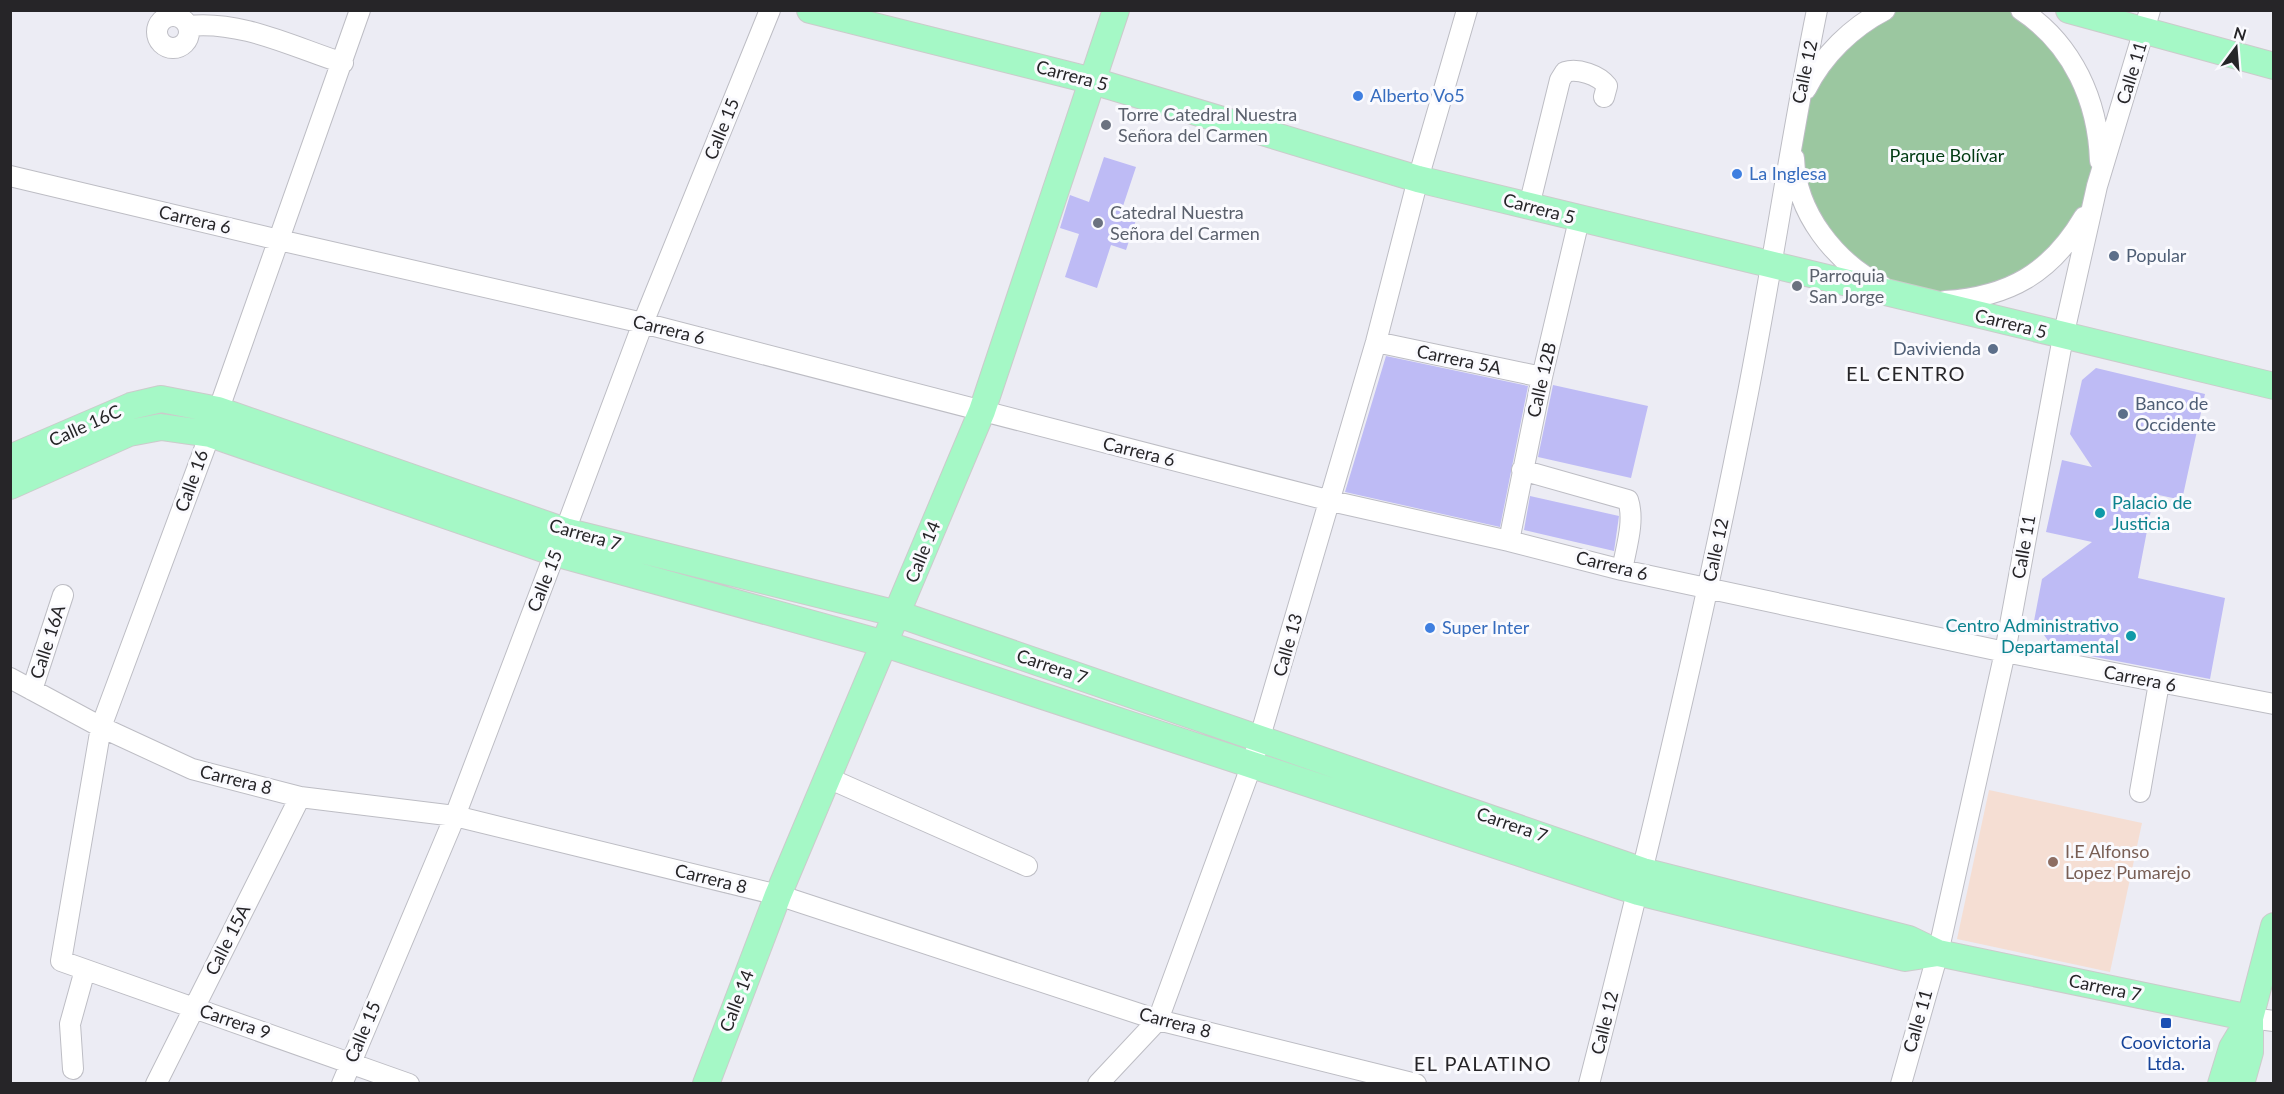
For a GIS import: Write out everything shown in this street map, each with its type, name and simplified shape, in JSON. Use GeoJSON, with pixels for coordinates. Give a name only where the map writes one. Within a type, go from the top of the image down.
{"type":"FeatureCollection","features":[{"type":"Feature","properties":{"kind":"main road","name":"Carrera 5"},"geometry":{"type":"LineString","coordinates":[[810,10],[1093,81],[1418,179],[1579,220],[2274,386]]}},
{"type":"Feature","properties":{"kind":"main road","name":"Calle 14"},"geometry":{"type":"LineString","coordinates":[[706,1083],[778,895],[982,411],[1116,10]]}},
{"type":"Feature","properties":{"kind":"main road"},"geometry":{"type":"LineString","coordinates":[[2069,10],[2147,21],[2274,66]]}},
{"type":"Feature","properties":{"kind":"main road","name":"Carrera 7"},"geometry":{"type":"LineString","coordinates":[[161,399],[218,410],[560,542],[898,614],[1260,739],[1640,881]]}},
{"type":"Feature","properties":{"kind":"main road","name":"Calle 16C"},"geometry":{"type":"LineString","coordinates":[[10,458],[131,406],[161,399]]}},
{"type":"Feature","properties":{"kind":"main road","name":"Carrera 7"},"geometry":{"type":"LineString","coordinates":[[160,427],[210,434],[885,644],[1252,764],[1905,958],[1938,953],[2262,1020]]}},
{"type":"Feature","properties":{"kind":"main road","name":"Calle 16C"},"geometry":{"type":"LineString","coordinates":[[10,486],[129,434],[160,427]]}},
{"type":"Feature","properties":{"kind":"main road"},"geometry":{"type":"LineString","coordinates":[[2241,1083],[2262,1020],[2274,926]]}},
{"type":"Feature","properties":{"kind":"main road"},"geometry":{"type":"LineString","coordinates":[[2221,1083],[2232,1048],[2262,1020]]}},
{"type":"Feature","properties":{"kind":"street","name":"Calle 16"},"geometry":{"type":"LineString","coordinates":[[61,961],[101,727],[210,434],[360,10]]}},
{"type":"Feature","properties":{"kind":"street","name":"Calle 15"},"geometry":{"type":"LineString","coordinates":[[342,1083],[455,816],[643,323],[770,10]]}},
{"type":"Feature","properties":{"kind":"street","name":"Calle 13"},"geometry":{"type":"LineString","coordinates":[[1098,1083],[1158,1020],[1252,764],[1376,342],[1418,179],[1467,10]]}},
{"type":"Feature","properties":{"kind":"street","name":"Calle 12"},"geometry":{"type":"LineString","coordinates":[[1589,1083],[1640,881],[1708,588],[1743,420],[1796,115],[1817,10]]}},
{"type":"Feature","properties":{"kind":"street"},"geometry":{"type":"LineString","coordinates":[[1885,10],[1846,37],[1825,60],[1808,86],[1796,115],[1793,140],[1796,172],[1808,211],[1820,233],[1852,267],[1871,280],[1912,300],[1943,301],[1972,299],[2001,292],[2028,279],[2051,261],[2071,239],[2086,214],[2097,186],[2099,139],[2088,92],[2064,50],[2048,32],[2021,10]]}},
{"type":"Feature","properties":{"kind":"street","name":"Calle 11"},"geometry":{"type":"LineString","coordinates":[[1901,1083],[1938,953],[2005,652],[2063,337],[2097,186],[2147,21]]}},
{"type":"Feature","properties":{"kind":"street"},"geometry":{"type":"LineString","coordinates":[[188,26],[210,24],[236,27],[343,63]]}},
{"type":"Feature","properties":{"kind":"street"},"geometry":{"type":"LineString","coordinates":[[1529,206],[1560,80],[1565,72],[1573,70],[1602,79],[1607,86],[1604,97]]}},
{"type":"Feature","properties":{"kind":"street","name":"Carrera 6"},"geometry":{"type":"LineString","coordinates":[[10,176],[643,323],[1330,501],[1509,541],[1622,570],[2005,652],[2274,704]]}},
{"type":"Feature","properties":{"kind":"street","name":"Calle 12B"},"geometry":{"type":"LineString","coordinates":[[1509,541],[1542,377],[1579,220]]}},
{"type":"Feature","properties":{"kind":"street","name":"Carrera 5A"},"geometry":{"type":"LineString","coordinates":[[1376,342],[1542,377]]}},
{"type":"Feature","properties":{"kind":"street"},"geometry":{"type":"LineString","coordinates":[[1522,470],[1628,500],[1630,522],[1622,570]]}},
{"type":"Feature","properties":{"kind":"street","name":"Calle 16A"},"geometry":{"type":"LineString","coordinates":[[32,690],[63,595]]}},
{"type":"Feature","properties":{"kind":"street","name":"Carrera 8"},"geometry":{"type":"LineString","coordinates":[[10,678],[101,727],[192,769],[300,797],[455,816],[778,895],[1158,1020],[1416,1083]]}},
{"type":"Feature","properties":{"kind":"street"},"geometry":{"type":"LineString","coordinates":[[2140,792],[2159,683]]}},
{"type":"Feature","properties":{"kind":"street"},"geometry":{"type":"LineString","coordinates":[[828,778],[1027,866]]}},
{"type":"Feature","properties":{"kind":"street","name":"Calle 15A"},"geometry":{"type":"LineString","coordinates":[[156,1083],[300,797]]}},
{"type":"Feature","properties":{"kind":"street","name":"Carrera 9"},"geometry":{"type":"LineString","coordinates":[[61,961],[409,1083]]}},
{"type":"Feature","properties":{"kind":"street"},"geometry":{"type":"LineString","coordinates":[[73,1069],[70,1024],[85,970]]}},
{"type":"Feature","properties":{"kind":"shaded area","name":"I.E Alfonso Lopez Pumarejo"},"geometry":{"type":"Polygon","coordinates":[[[1989,790],[2142,823],[2110,972],[1957,939],[1989,790]]]}},
{"type":"Feature","properties":{"kind":"green space","name":"Parque Bolívar"},"geometry":{"type":"Polygon","coordinates":[[[1885,11],[2021,11],[2048,32],[2099,139],[2087,214],[2028,279],[1912,300],[1835,251],[1794,164],[1807,86],[1885,11]]]}},
{"type":"Feature","properties":{"kind":"building","name":"Catedral Nuestra Señora del Carmen"},"geometry":{"type":"Polygon","coordinates":[[[1104,157],[1136,167],[1121,212],[1137,217],[1126,250],[1111,245],[1097,288],[1065,277],[1079,234],[1060,228],[1070,195],[1089,202],[1104,157]]]}},
{"type":"Feature","properties":{"kind":"building"},"geometry":{"type":"Polygon","coordinates":[[[1386,356],[1528,386],[1500,527],[1345,492],[1386,356]]]}},
{"type":"Feature","properties":{"kind":"building"},"geometry":{"type":"Polygon","coordinates":[[[2096,368],[2205,394],[2182,500],[2154,494],[2138,578],[2225,598],[2210,679],[2054,649],[2034,621],[2042,579],[2092,542],[2046,532],[2062,460],[2092,467],[2070,434],[2082,380],[2096,368]]]}},
{"type":"Feature","properties":{"kind":"building"},"geometry":{"type":"Polygon","coordinates":[[[1553,385],[1648,406],[1631,478],[1538,457],[1553,385]]]}},
{"type":"Feature","properties":{"kind":"building"},"geometry":{"type":"Polygon","coordinates":[[[1530,496],[1619,516],[1614,551],[1524,530],[1530,496]]]}},
{"type":"Feature","properties":{"kind":"place","name":"Alberto Vo5"},"geometry":{"type":"Point","coordinates":[1358,96]}},
{"type":"Feature","properties":{"kind":"place","name":"Torre Catedral Nuestra Señora del Carmen"},"geometry":{"type":"Point","coordinates":[1106,125]}},
{"type":"Feature","properties":{"kind":"place","name":"La Inglesa"},"geometry":{"type":"Point","coordinates":[1737,174]}},
{"type":"Feature","properties":{"kind":"place","name":"Catedral Nuestra Señora del Carmen"},"geometry":{"type":"Point","coordinates":[1098,223]}},
{"type":"Feature","properties":{"kind":"place","name":"Popular"},"geometry":{"type":"Point","coordinates":[2114,256]}},
{"type":"Feature","properties":{"kind":"place","name":"Parroquia San Jorge"},"geometry":{"type":"Point","coordinates":[1797,286]}},
{"type":"Feature","properties":{"kind":"place","name":"Davivienda"},"geometry":{"type":"Point","coordinates":[1993,349]}},
{"type":"Feature","properties":{"kind":"place","name":"Banco de Occidente"},"geometry":{"type":"Point","coordinates":[2123,414]}},
{"type":"Feature","properties":{"kind":"place","name":"Palacio de Justicia"},"geometry":{"type":"Point","coordinates":[2100,513]}},
{"type":"Feature","properties":{"kind":"place","name":"Super Inter"},"geometry":{"type":"Point","coordinates":[1430,628]}},
{"type":"Feature","properties":{"kind":"place","name":"Centro Administrativo Departamental"},"geometry":{"type":"Point","coordinates":[2131,636]}},
{"type":"Feature","properties":{"kind":"place","name":"I.E Alfonso Lopez Pumarejo"},"geometry":{"type":"Point","coordinates":[2053,862]}},
{"type":"Feature","properties":{"kind":"place","name":"Coovictoria Ltda."},"geometry":{"type":"Point","coordinates":[2166,1023]}},
{"type":"Feature","properties":{"kind":"district","name":"EL CENTRO"},"geometry":{"type":"Point","coordinates":[1906,374]}},
{"type":"Feature","properties":{"kind":"district","name":"EL PALATINO"},"geometry":{"type":"Point","coordinates":[1483,1064]}}]}
